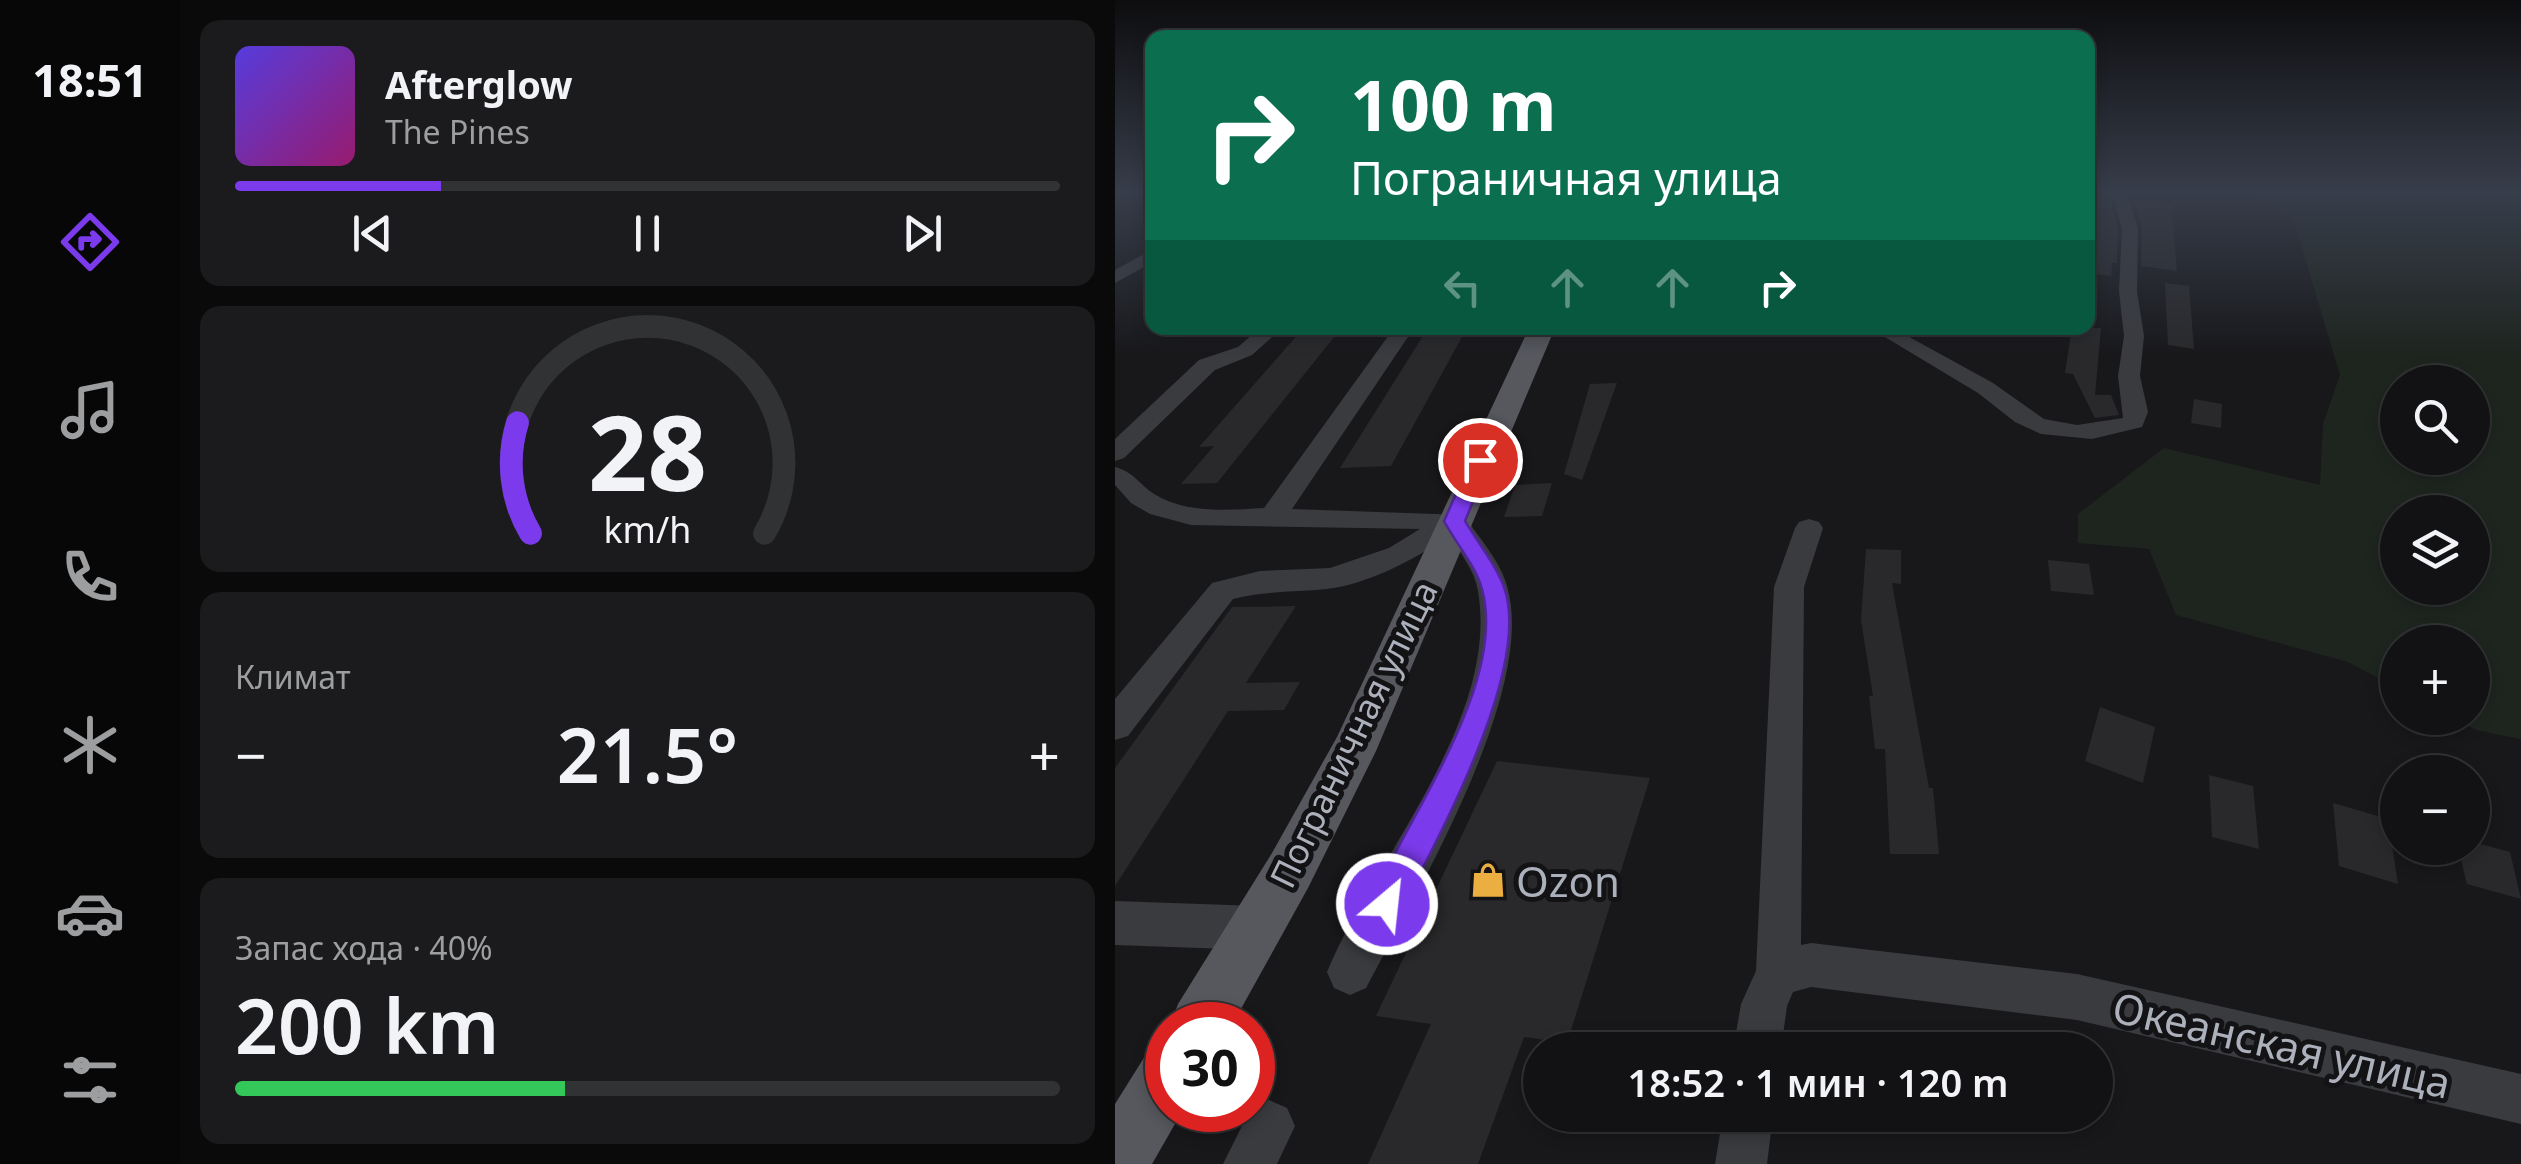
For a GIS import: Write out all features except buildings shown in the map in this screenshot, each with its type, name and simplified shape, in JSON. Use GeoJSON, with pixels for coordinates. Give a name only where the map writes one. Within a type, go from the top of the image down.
{"type":"FeatureCollection","features":[{"type":"Feature","properties":{"kind":"main road","name":"Пограничная улица"},"geometry":{"type":"LineString","coordinates":[[1213,1002],[1257,928],[1371,714],[1539,335]]}},
{"type":"Feature","properties":{"kind":"main road"},"geometry":{"type":"LineString","coordinates":[[1115,1164],[1145,1114]]}},
{"type":"Feature","properties":{"kind":"street"},"geometry":{"type":"LineString","coordinates":[[1890,335],[1984,387],[2025,418],[2063,433],[2115,428],[2134,422],[2136,412],[2129,376],[2134,336],[2128,290],[2129,247]]}},
{"type":"Feature","properties":{"kind":"street"},"geometry":{"type":"LineString","coordinates":[[1115,278],[1145,259]]}},
{"type":"Feature","properties":{"kind":"street"},"geometry":{"type":"LineString","coordinates":[[1115,453],[1207,365],[1245,350],[1263,335]]}},
{"type":"Feature","properties":{"kind":"street"},"geometry":{"type":"LineString","coordinates":[[1272,517],[1399,335]]}},
{"type":"Feature","properties":{"kind":"street"},"geometry":{"type":"LineString","coordinates":[[1115,475],[1129,480],[1143,499],[1195,519],[1454,521]]}},
{"type":"Feature","properties":{"kind":"street"},"geometry":{"type":"LineString","coordinates":[[1115,725],[1223,591],[1260,582],[1331,578],[1399,555],[1454,521]]}},
{"type":"Feature","properties":{"kind":"street"},"geometry":{"type":"LineString","coordinates":[[1351,972],[1423,836],[1479,710],[1498,647],[1493,588],[1454,521]]}},
{"type":"Feature","properties":{"kind":"street"},"geometry":{"type":"LineString","coordinates":[[1761,1032],[1771,989],[1789,587],[1809,528]]}},
{"type":"Feature","properties":{"kind":"street"},"geometry":{"type":"LineString","coordinates":[[1115,923],[1257,928]]}},
{"type":"Feature","properties":{"kind":"street","name":"Океанская улица"},"geometry":{"type":"LineString","coordinates":[[1771,989],[1811,965],[2077,997],[2521,1099]]}},
{"type":"Feature","properties":{"kind":"street"},"geometry":{"type":"LineString","coordinates":[[1741,1164],[1746,1132]]}},
{"type":"Feature","properties":{"kind":"shaded area"},"geometry":{"type":"Polygon","coordinates":[[[2302,247],[2521,247],[2521,739],[2490,733],[2490,625],[2380,625],[2380,679],[2348,662],[2176,615],[2149,549],[2078,543],[2078,514],[2164,448],[2320,485],[2323,424],[2340,375],[2302,247]]]}},
{"type":"Feature","properties":{"kind":"place","name":"Ozon"},"geometry":{"type":"Point","coordinates":[1488,880]}},
{"type":"Feature","properties":{"kind":"route"},"geometry":{"type":"LineString","coordinates":[[1387,904],[1423,836],[1479,710],[1498,647],[1493,588],[1454,521],[1480,460]]}}]}
